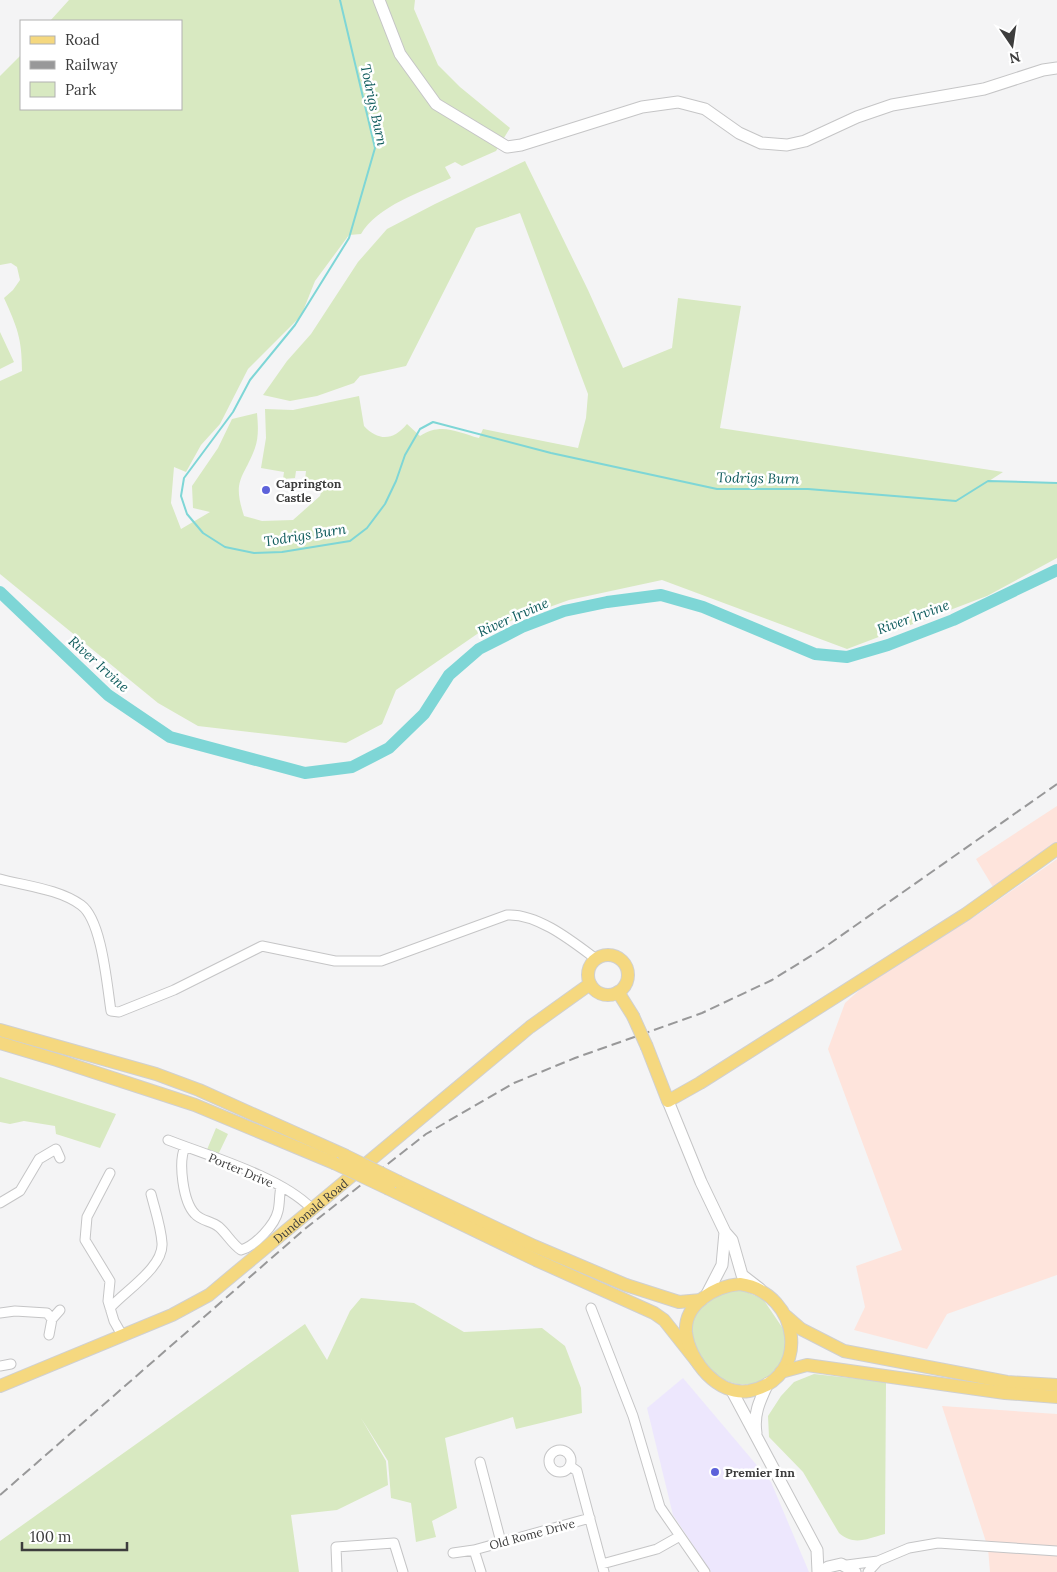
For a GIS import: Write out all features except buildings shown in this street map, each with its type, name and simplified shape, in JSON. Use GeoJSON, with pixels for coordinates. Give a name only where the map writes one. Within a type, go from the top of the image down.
{"type":"FeatureCollection","features":[{"type":"Feature","properties":{"kind":"main road"},"geometry":{"type":"LineString","coordinates":[[618,992],[633,1016],[668,1101],[700,1084],[958,920],[1057,849]]}},
{"type":"Feature","properties":{"kind":"main road"},"geometry":{"type":"LineString","coordinates":[[610,955],[623,962],[628,975],[626,984],[618,992],[603,994],[590,984],[588,971],[596,959],[610,955]]}},
{"type":"Feature","properties":{"kind":"main road","name":"Dundonald Road"},"geometry":{"type":"LineString","coordinates":[[0,1386],[122,1334],[172,1315],[209,1295],[310,1208],[530,1027],[590,984]]}},
{"type":"Feature","properties":{"kind":"main road"},"geometry":{"type":"LineString","coordinates":[[0,1030],[156,1074],[199,1090],[394,1186],[536,1260],[649,1310],[664,1320],[716,1384],[732,1391],[749,1390],[768,1383],[781,1372],[789,1360],[791,1344],[786,1316]]}},
{"type":"Feature","properties":{"kind":"main road"},"geometry":{"type":"LineString","coordinates":[[0,1044],[57,1060],[195,1105],[339,1159]]}},
{"type":"Feature","properties":{"kind":"main road"},"geometry":{"type":"LineString","coordinates":[[394,1186],[626,1285],[679,1302],[704,1297],[723,1286],[740,1284],[762,1290],[778,1302],[786,1316],[801,1330],[844,1351],[1007,1382],[1057,1385]]}},
{"type":"Feature","properties":{"kind":"main road"},"geometry":{"type":"LineString","coordinates":[[698,1362],[689,1345],[686,1330],[690,1315],[704,1297]]}},
{"type":"Feature","properties":{"kind":"main road"},"geometry":{"type":"LineString","coordinates":[[781,1372],[807,1365],[1005,1393],[1057,1397]]}},
{"type":"Feature","properties":{"kind":"street"},"geometry":{"type":"LineString","coordinates":[[380,0],[400,54],[436,104],[507,147],[521,145],[642,107],[678,102],[705,109],[739,133],[761,143],[788,145],[805,141],[857,117],[892,105],[984,89],[1043,70],[1057,68]]}},
{"type":"Feature","properties":{"kind":"street"},"geometry":{"type":"LineString","coordinates":[[0,879],[65,896],[83,906],[93,920],[111,1011],[119,1012],[174,990],[262,946],[336,961],[381,961],[506,915],[520,914],[566,936],[596,959]]}},
{"type":"Feature","properties":{"kind":"street"},"geometry":{"type":"LineString","coordinates":[[668,1101],[701,1182],[725,1232],[732,1240],[742,1275],[762,1290]]}},
{"type":"Feature","properties":{"kind":"street"},"geometry":{"type":"LineString","coordinates":[[0,1203],[20,1191],[39,1159],[58,1153],[58,1138]]}},
{"type":"Feature","properties":{"kind":"street","name":"Porter Drive"},"geometry":{"type":"LineString","coordinates":[[168,1140],[281,1187],[303,1200],[310,1208]]}},
{"type":"Feature","properties":{"kind":"street"},"geometry":{"type":"LineString","coordinates":[[185,1147],[181,1156],[181,1168],[190,1208],[196,1216],[218,1226],[241,1250],[249,1248],[275,1221],[279,1210],[281,1187]]}},
{"type":"Feature","properties":{"kind":"street"},"geometry":{"type":"LineString","coordinates":[[110,1173],[87,1217],[85,1240],[110,1281],[108,1301],[114,1321],[122,1334]]}},
{"type":"Feature","properties":{"kind":"street"},"geometry":{"type":"LineString","coordinates":[[110,1308],[155,1265],[162,1253],[162,1244],[151,1194]]}},
{"type":"Feature","properties":{"kind":"street"},"geometry":{"type":"LineString","coordinates":[[704,1297],[718,1277],[722,1265],[725,1232]]}},
{"type":"Feature","properties":{"kind":"street"},"geometry":{"type":"LineString","coordinates":[[591,1308],[633,1416],[660,1508],[705,1572]]}},
{"type":"Feature","properties":{"kind":"street"},"geometry":{"type":"LineString","coordinates":[[49,1335],[52,1320],[60,1310]]}},
{"type":"Feature","properties":{"kind":"street"},"geometry":{"type":"LineString","coordinates":[[0,1313],[32,1311],[47,1313],[52,1320]]}},
{"type":"Feature","properties":{"kind":"street"},"geometry":{"type":"LineString","coordinates":[[0,1366],[12,1364]]}},
{"type":"Feature","properties":{"kind":"street"},"geometry":{"type":"LineString","coordinates":[[757,1440],[754,1423],[757,1404],[768,1383]]}},
{"type":"Feature","properties":{"kind":"street"},"geometry":{"type":"LineString","coordinates":[[732,1391],[817,1550],[820,1572],[828,1566],[848,1567],[878,1561],[909,1548],[938,1543],[1057,1551]]}},
{"type":"Feature","properties":{"kind":"street"},"geometry":{"type":"LineString","coordinates":[[480,1462],[501,1542]]}},
{"type":"Feature","properties":{"kind":"street","name":"Old Rome Drive"},"geometry":{"type":"LineString","coordinates":[[570,1466],[577,1471],[603,1568]]}},
{"type":"Feature","properties":{"kind":"street","name":"Old Rome Drive"},"geometry":{"type":"LineString","coordinates":[[453,1553],[474,1550],[590,1518]]}},
{"type":"Feature","properties":{"kind":"street"},"geometry":{"type":"LineString","coordinates":[[603,1568],[657,1549],[680,1536]]}},
{"type":"Feature","properties":{"kind":"street"},"geometry":{"type":"LineString","coordinates":[[337,1572],[336,1547],[394,1543],[403,1572]]}},
{"type":"Feature","properties":{"kind":"street","name":"Old Rome Drive"},"geometry":{"type":"LineString","coordinates":[[474,1550],[481,1572]]}},
{"type":"Feature","properties":{"kind":"street"},"geometry":{"type":"LineString","coordinates":[[817,1550],[848,1567]]}},
{"type":"Feature","properties":{"kind":"street"},"geometry":{"type":"LineString","coordinates":[[868,1572],[878,1561]]}},
{"type":"Feature","properties":{"kind":"shaded area"},"geometry":{"type":"Polygon","coordinates":[[[1057,806],[1057,845],[993,887],[976,859],[1057,806]]]}},
{"type":"Feature","properties":{"kind":"shaded area"},"geometry":{"type":"Polygon","coordinates":[[[1057,859],[1057,1275],[947,1314],[927,1349],[854,1330],[865,1307],[856,1266],[902,1250],[828,1049],[845,1003],[864,986],[980,913],[1057,859]]]}},
{"type":"Feature","properties":{"kind":"shaded area"},"geometry":{"type":"Polygon","coordinates":[[[683,1378],[771,1482],[809,1572],[711,1572],[673,1515],[647,1408],[683,1378]]]}},
{"type":"Feature","properties":{"kind":"shaded area"},"geometry":{"type":"Polygon","coordinates":[[[942,1406],[1057,1414],[1057,1572],[990,1572],[988,1548],[942,1406]]]}},
{"type":"Feature","properties":{"kind":"green space"},"geometry":{"type":"Polygon","coordinates":[[[69,0],[415,0],[414,9],[438,65],[460,87],[510,128],[496,151],[462,166],[455,162],[445,167],[451,178],[414,194],[389,208],[368,224],[361,234],[349,235],[315,281],[301,316],[248,369],[220,424],[201,445],[186,472],[174,467],[171,503],[181,529],[210,512],[193,508],[192,486],[218,448],[232,419],[257,413],[258,431],[256,444],[251,459],[240,480],[239,487],[244,516],[262,521],[293,520],[320,496],[324,482],[305,480],[306,471],[296,471],[295,478],[283,479],[284,472],[261,468],[266,438],[265,409],[293,410],[359,396],[364,426],[375,435],[381,437],[392,436],[407,424],[420,436],[442,429],[479,438],[483,429],[578,448],[586,418],[588,394],[520,213],[476,228],[406,366],[360,376],[354,383],[317,396],[290,401],[263,395],[287,361],[311,334],[358,262],[387,229],[525,161],[588,290],[623,368],[672,348],[678,298],[741,306],[720,428],[1003,472],[989,481],[1057,483],[1057,558],[987,596],[847,649],[662,580],[569,600],[480,632],[396,690],[382,724],[346,743],[198,726],[158,703],[0,574],[0,381],[22,371],[18,333],[4,298],[20,280],[17,267],[11,263],[0,265],[0,76],[20,56],[20,110],[182,110],[182,20],[51,20],[69,0]]]}},
{"type":"Feature","properties":{"kind":"green space"},"geometry":{"type":"Polygon","coordinates":[[[0,332],[14,362],[0,369],[0,332]]]}},
{"type":"Feature","properties":{"kind":"green space"},"geometry":{"type":"Polygon","coordinates":[[[0,1077],[116,1114],[100,1148],[56,1134],[55,1126],[24,1121],[10,1124],[0,1122],[0,1077]]]}},
{"type":"Feature","properties":{"kind":"green space"},"geometry":{"type":"Polygon","coordinates":[[[216,1128],[228,1134],[217,1157],[206,1152],[216,1128]]]}},
{"type":"Feature","properties":{"kind":"green space"},"geometry":{"type":"Polygon","coordinates":[[[744,1291],[763,1299],[788,1336],[784,1357],[779,1368],[766,1380],[752,1384],[730,1382],[710,1370],[695,1352],[690,1334],[694,1319],[709,1300],[724,1292],[744,1291]]]}},
{"type":"Feature","properties":{"kind":"green space"},"geometry":{"type":"Polygon","coordinates":[[[361,1298],[414,1303],[464,1332],[542,1328],[565,1346],[581,1388],[582,1413],[516,1429],[513,1417],[445,1438],[457,1508],[432,1521],[436,1537],[416,1542],[411,1503],[391,1498],[388,1461],[361,1418],[386,1461],[388,1485],[337,1510],[291,1515],[299,1572],[0,1572],[0,1541],[305,1324],[327,1360],[350,1311],[361,1298]]]}},
{"type":"Feature","properties":{"kind":"green space"},"geometry":{"type":"Polygon","coordinates":[[[814,1374],[886,1382],[885,1534],[855,1540],[839,1533],[803,1472],[769,1437],[768,1416],[781,1396],[794,1382],[814,1374]]]}},
{"type":"Feature","properties":{"kind":"waterway","name":"Todrigs Burn"},"geometry":{"type":"LineString","coordinates":[[340,0],[375,148],[349,238],[295,325],[250,380],[233,412],[184,478],[181,496],[187,514],[203,533],[225,547],[254,553],[282,552],[350,541],[367,528],[385,504],[405,455],[420,429],[433,422],[551,453],[717,489],[808,489],[956,501],[988,481],[1057,483]]}},
{"type":"Feature","properties":{"kind":"waterway","name":"River Irvine"},"geometry":{"type":"LineString","coordinates":[[0,592],[108,695],[170,737],[305,773],[352,767],[389,748],[424,714],[449,675],[479,649],[522,627],[564,611],[607,602],[661,595],[703,607],[815,654],[847,657],[888,645],[953,620],[1057,570]]}},
{"type":"Feature","properties":{"kind":"railway"},"geometry":{"type":"LineString","coordinates":[[0,1495],[306,1228],[426,1134],[514,1083],[575,1058],[702,1013],[772,980],[822,949],[1057,784]]}},
{"type":"Feature","properties":{"kind":"place","name":"Caprington Castle"},"geometry":{"type":"Point","coordinates":[266,490]}},
{"type":"Feature","properties":{"kind":"place","name":"Premier Inn"},"geometry":{"type":"Point","coordinates":[715,1472]}}]}
